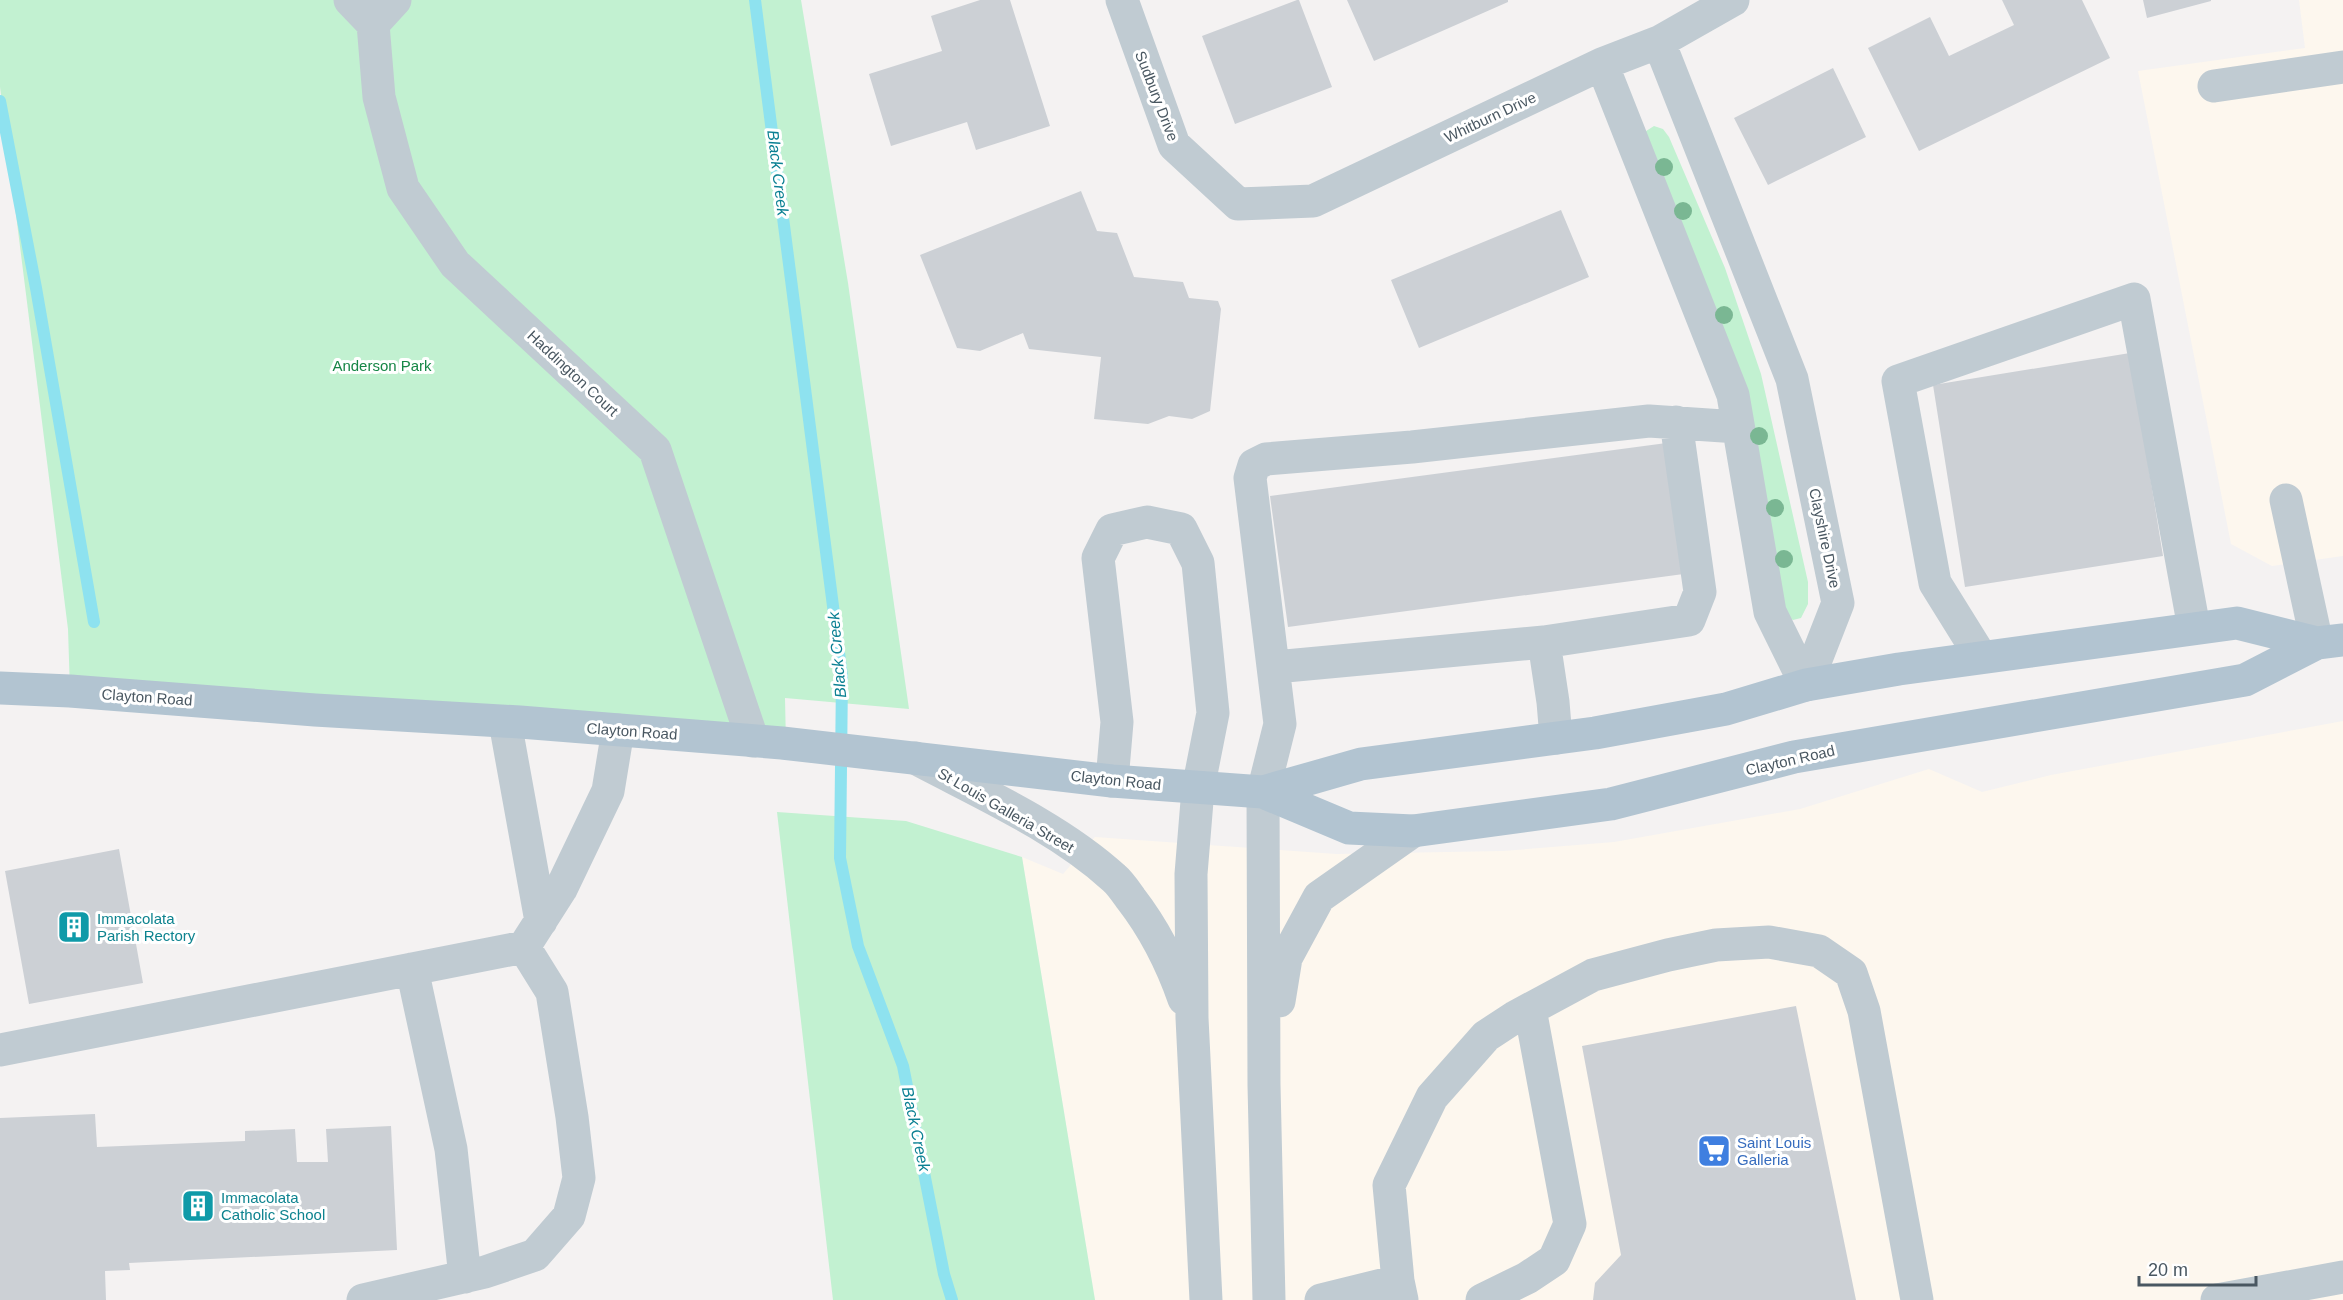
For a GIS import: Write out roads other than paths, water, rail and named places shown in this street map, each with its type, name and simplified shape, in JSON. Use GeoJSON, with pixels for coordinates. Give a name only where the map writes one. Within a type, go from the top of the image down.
{"type":"FeatureCollection","features":[{"type":"Feature","properties":{"kind":"main road","name":"Clayton Road"},"geometry":{"type":"LineString","coordinates":[[0,688],[70,691],[767,742],[910,756],[1112,781],[1263,792],[1361,764],[1556,738],[1726,710],[1806,685],[1981,657],[2237,623],[2330,642]]}},
{"type":"Feature","properties":{"kind":"main road","name":"Clayton Road"},"geometry":{"type":"LineString","coordinates":[[1263,792],[1349,828],[1413,831],[1611,804],[1804,755],[2245,680],[2330,642]]}},
{"type":"Feature","properties":{"kind":"street"},"geometry":{"type":"LineString","coordinates":[[350,0],[373,24],[395,0]]}},
{"type":"Feature","properties":{"kind":"street","name":"Sudbury Drive"},"geometry":{"type":"LineString","coordinates":[[1122,0],[1174,145],[1238,204]]}},
{"type":"Feature","properties":{"kind":"street","name":"Whitburn Drive"},"geometry":{"type":"LineString","coordinates":[[1238,204],[1313,201],[1602,64],[1659,42],[1733,0]]}},
{"type":"Feature","properties":{"kind":"street","name":"Haddington Court"},"geometry":{"type":"LineString","coordinates":[[373,24],[379,97],[403,188],[455,264],[655,450],[767,742]]}},
{"type":"Feature","properties":{"kind":"street","name":"Clayshire Drive"},"geometry":{"type":"LineString","coordinates":[[1659,42],[1792,379],[1838,603],[1806,685]]}},
{"type":"Feature","properties":{"kind":"street"},"geometry":{"type":"LineString","coordinates":[[1602,64],[1733,395],[1770,612],[1806,685]]}},
{"type":"Feature","properties":{"kind":"street"},"geometry":{"type":"LineString","coordinates":[[2214,86],[2343,67]]}},
{"type":"Feature","properties":{"kind":"street"},"geometry":{"type":"LineString","coordinates":[[1981,657],[1935,583],[1898,381],[2134,299],[2194,628]]}},
{"type":"Feature","properties":{"kind":"street"},"geometry":{"type":"LineString","coordinates":[[1269,1300],[1264,1085],[1263,792],[1280,724],[1275,667],[1250,478],[1254,465],[1266,459],[1412,447],[1649,421],[1738,427]]}},
{"type":"Feature","properties":{"kind":"street"},"geometry":{"type":"LineString","coordinates":[[1275,667],[1544,642],[1689,620],[1700,592],[1676,422]]}},
{"type":"Feature","properties":{"kind":"street"},"geometry":{"type":"LineString","coordinates":[[2286,500],[2330,642]]}},
{"type":"Feature","properties":{"kind":"street","name":"St Louis Galleria Street"},"geometry":{"type":"LineString","coordinates":[[1112,781],[1117,722],[1098,558],[1112,530],[1147,522],[1181,529],[1198,563],[1213,713],[1198,789],[1191,874],[1192,1018],[1206,1300]]}},
{"type":"Feature","properties":{"kind":"street"},"geometry":{"type":"LineString","coordinates":[[1544,642],[1556,738]]}},
{"type":"Feature","properties":{"kind":"street"},"geometry":{"type":"LineString","coordinates":[[363,1300],[465,1276],[535,1255],[569,1216],[579,1178],[552,992],[532,934],[505,722]]}},
{"type":"Feature","properties":{"kind":"street"},"geometry":{"type":"LineString","coordinates":[[0,1050],[412,969],[532,934],[561,889],[608,791],[618,730]]}},
{"type":"Feature","properties":{"kind":"street","name":"St Louis Galleria Street"},"geometry":{"type":"LineString","coordinates":[[910,756],[1059,837],[1115,879],[1150,924],[1170,961],[1192,1018]]}},
{"type":"Feature","properties":{"kind":"street"},"geometry":{"type":"LineString","coordinates":[[1264,1085],[1286,958],[1319,897],[1413,831]]}},
{"type":"Feature","properties":{"kind":"street"},"geometry":{"type":"LineString","coordinates":[[1322,1300],[1400,1291],[1389,1185],[1432,1097],[1486,1036],[1593,975],[1716,945],[1769,942],[1819,951],[1851,973],[1864,1011],[1917,1300]]}},
{"type":"Feature","properties":{"kind":"street"},"geometry":{"type":"LineString","coordinates":[[412,969],[451,1149],[465,1276]]}},
{"type":"Feature","properties":{"kind":"street"},"geometry":{"type":"LineString","coordinates":[[1482,1300],[1527,1278],[1554,1260],[1570,1224],[1530,1009]]}},
{"type":"Feature","properties":{"kind":"street"},"geometry":{"type":"LineString","coordinates":[[2217,1300],[2343,1277]]}},
{"type":"Feature","properties":{"kind":"waterway","name":"Black Creek"},"geometry":{"type":"LineString","coordinates":[[755,0],[842,676],[840,858],[858,946],[903,1066],[944,1274],[952,1300]]}},
{"type":"Feature","properties":{"kind":"waterway"},"geometry":{"type":"LineString","coordinates":[[0,101],[36,288],[94,622]]}},
{"type":"Feature","properties":{"kind":"place","name":"Immacolata Parish Rectory"},"geometry":{"type":"Point","coordinates":[74,927]}},
{"type":"Feature","properties":{"kind":"place","name":"Saint Louis Galleria"},"geometry":{"type":"Point","coordinates":[1714,1151]}},
{"type":"Feature","properties":{"kind":"place","name":"Immacolata Catholic School"},"geometry":{"type":"Point","coordinates":[198,1206]}},
{"type":"Feature","properties":{"kind":"park label","name":"Anderson Park"},"geometry":{"type":"Point","coordinates":[382,365]}}]}
